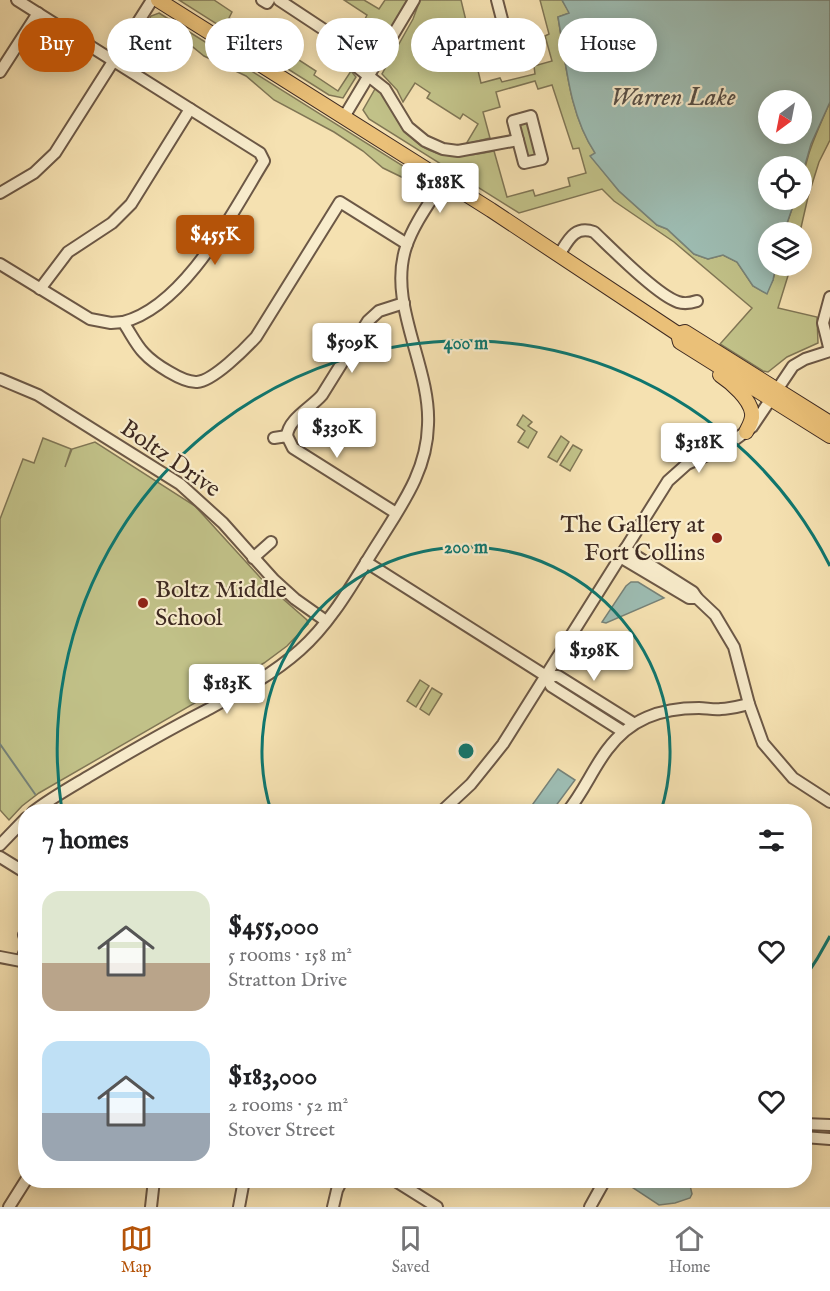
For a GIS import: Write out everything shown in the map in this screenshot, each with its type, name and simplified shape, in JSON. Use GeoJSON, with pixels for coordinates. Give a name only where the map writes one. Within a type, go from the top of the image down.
{"type":"FeatureCollection","features":[{"type":"Feature","properties":{"kind":"main road"},"geometry":{"type":"LineString","coordinates":[[158,0],[444,180],[680,338],[775,395],[830,423]]}},
{"type":"Feature","properties":{"kind":"main road"},"geometry":{"type":"LineString","coordinates":[[680,338],[682,349],[725,378],[749,404],[752,417],[746,432]]}},
{"type":"Feature","properties":{"kind":"main road"},"geometry":{"type":"LineString","coordinates":[[775,395],[830,436]]}},
{"type":"Feature","properties":{"kind":"street"},"geometry":{"type":"LineString","coordinates":[[17,0],[107,57]]}},
{"type":"Feature","properties":{"kind":"street"},"geometry":{"type":"LineString","coordinates":[[141,18],[152,0]]}},
{"type":"Feature","properties":{"kind":"street"},"geometry":{"type":"LineString","coordinates":[[262,0],[267,3],[270,0]]}},
{"type":"Feature","properties":{"kind":"street"},"geometry":{"type":"LineString","coordinates":[[279,0],[321,27],[335,40],[352,63],[392,98],[408,127],[432,145],[458,151],[518,140]]}},
{"type":"Feature","properties":{"kind":"street"},"geometry":{"type":"LineString","coordinates":[[344,117],[414,0]]}},
{"type":"Feature","properties":{"kind":"street"},"geometry":{"type":"LineString","coordinates":[[497,0],[502,18]]}},
{"type":"Feature","properties":{"kind":"street"},"geometry":{"type":"LineString","coordinates":[[0,72],[38,13]]}},
{"type":"Feature","properties":{"kind":"street"},"geometry":{"type":"LineString","coordinates":[[0,194],[34,173],[55,153],[107,72]]}},
{"type":"Feature","properties":{"kind":"street"},"geometry":{"type":"LineString","coordinates":[[0,264],[90,319],[111,323],[123,322],[142,315],[192,272],[264,162],[260,153],[131,72]]}},
{"type":"Feature","properties":{"kind":"street"},"geometry":{"type":"LineString","coordinates":[[40,289],[68,252],[112,223],[131,204],[190,109]]}},
{"type":"Feature","properties":{"kind":"street"},"geometry":{"type":"LineString","coordinates":[[46,804],[151,740],[272,672],[302,648],[326,621],[366,562],[408,496],[422,467],[428,424],[423,378],[404,303],[401,271],[407,244],[444,180]]}},
{"type":"Feature","properties":{"kind":"street"},"geometry":{"type":"LineString","coordinates":[[123,322],[142,351],[153,361],[183,380],[203,381],[241,352],[256,337],[340,202],[407,244]]}},
{"type":"Feature","properties":{"kind":"street"},"geometry":{"type":"LineString","coordinates":[[559,255],[576,232],[588,230],[594,232],[671,299],[685,303],[697,301]]}},
{"type":"Feature","properties":{"kind":"street"},"geometry":{"type":"LineString","coordinates":[[450,804],[471,784],[503,744],[662,489],[687,464],[725,447],[746,432],[761,416],[789,371],[798,362],[830,351],[823,323],[830,297]]}},
{"type":"Feature","properties":{"kind":"street"},"geometry":{"type":"LineString","coordinates":[[396,513],[293,448],[287,436],[291,424],[322,395],[369,321],[379,311],[404,303]]}},
{"type":"Feature","properties":{"kind":"street","name":"Boltz Drive"},"geometry":{"type":"LineString","coordinates":[[0,379],[38,395],[180,484],[212,511],[253,558],[295,599],[326,621]]}},
{"type":"Feature","properties":{"kind":"street"},"geometry":{"type":"LineString","coordinates":[[274,438],[287,436]]}},
{"type":"Feature","properties":{"kind":"street"},"geometry":{"type":"LineString","coordinates":[[253,558],[271,542]]}},
{"type":"Feature","properties":{"kind":"street"},"geometry":{"type":"LineString","coordinates":[[622,553],[693,592],[715,615],[730,637],[763,743],[793,778],[830,802]]}},
{"type":"Feature","properties":{"kind":"street"},"geometry":{"type":"LineString","coordinates":[[366,562],[546,676],[551,686],[622,732]]}},
{"type":"Feature","properties":{"kind":"street"},"geometry":{"type":"LineString","coordinates":[[546,676],[558,676],[633,723]]}},
{"type":"Feature","properties":{"kind":"street"},"geometry":{"type":"LineString","coordinates":[[573,804],[605,752],[633,723],[670,711],[698,708],[721,710],[749,704]]}},
{"type":"Feature","properties":{"kind":"street"},"geometry":{"type":"LineString","coordinates":[[0,845],[18,826]]}},
{"type":"Feature","properties":{"kind":"street"},"geometry":{"type":"LineString","coordinates":[[0,857],[18,868]]}},
{"type":"Feature","properties":{"kind":"street"},"geometry":{"type":"LineString","coordinates":[[0,957],[18,960]]}},
{"type":"Feature","properties":{"kind":"street"},"geometry":{"type":"LineString","coordinates":[[812,1124],[830,1125]]}},
{"type":"Feature","properties":{"kind":"street"},"geometry":{"type":"LineString","coordinates":[[812,1138],[830,1139]]}},
{"type":"Feature","properties":{"kind":"street"},"geometry":{"type":"LineString","coordinates":[[9,1207],[21,1188]]}},
{"type":"Feature","properties":{"kind":"street"},"geometry":{"type":"LineString","coordinates":[[151,1207],[153,1188]]}},
{"type":"Feature","properties":{"kind":"street"},"geometry":{"type":"LineString","coordinates":[[239,1207],[243,1188]]}},
{"type":"Feature","properties":{"kind":"street"},"geometry":{"type":"LineString","coordinates":[[333,1207],[338,1188]]}},
{"type":"Feature","properties":{"kind":"street"},"geometry":{"type":"LineString","coordinates":[[407,1188],[437,1207]]}},
{"type":"Feature","properties":{"kind":"street"},"geometry":{"type":"LineString","coordinates":[[590,1207],[601,1188]]}},
{"type":"Feature","properties":{"kind":"green space"},"geometry":{"type":"Polygon","coordinates":[[[179,0],[214,0],[232,12],[229,18],[207,18],[179,0]]]}},
{"type":"Feature","properties":{"kind":"green space"},"geometry":{"type":"Polygon","coordinates":[[[344,0],[364,0],[379,9],[385,0],[407,0],[398,18],[366,18],[367,15],[344,0]]]}},
{"type":"Feature","properties":{"kind":"green space"},"geometry":{"type":"Polygon","coordinates":[[[420,0],[461,0],[465,18],[413,18],[420,0]]]}},
{"type":"Feature","properties":{"kind":"green space"},"geometry":{"type":"Polygon","coordinates":[[[540,0],[562,0],[570,13],[558,17],[558,72],[566,72],[580,123],[596,154],[591,156],[619,191],[694,254],[708,259],[723,255],[737,262],[753,286],[766,293],[774,276],[788,276],[778,308],[817,317],[818,343],[787,357],[768,372],[763,371],[720,344],[752,308],[674,242],[614,201],[602,189],[519,213],[369,119],[363,110],[375,89],[378,89],[410,136],[431,151],[454,156],[494,151],[507,197],[533,190],[535,196],[570,186],[568,178],[586,173],[579,148],[573,149],[552,85],[538,89],[535,81],[496,92],[500,107],[483,112],[490,138],[466,144],[478,124],[463,114],[460,119],[427,98],[430,93],[415,83],[403,102],[397,90],[382,74],[383,72],[399,72],[399,44],[411,23],[411,72],[478,72],[481,83],[500,78],[502,82],[535,74],[535,72],[546,72],[546,63],[552,61],[546,40],[546,36],[549,34],[546,18],[540,0]]]}},
{"type":"Feature","properties":{"kind":"green space"},"geometry":{"type":"Polygon","coordinates":[[[159,13],[167,18],[150,18],[159,13]]]}},
{"type":"Feature","properties":{"kind":"green space"},"geometry":{"type":"Polygon","coordinates":[[[193,34],[205,42],[204,56],[193,47],[193,34]]]}},
{"type":"Feature","properties":{"kind":"green space"},"geometry":{"type":"Polygon","coordinates":[[[304,63],[316,71],[314,75],[338,91],[350,72],[356,77],[343,98],[329,95],[293,72],[304,72],[304,63]]]}},
{"type":"Feature","properties":{"kind":"green space"},"geometry":{"type":"Polygon","coordinates":[[[238,72],[253,72],[427,181],[429,184],[425,191],[418,185],[383,168],[363,151],[334,132],[274,100],[246,76],[238,72]]]}},
{"type":"Feature","properties":{"kind":"green space"},"geometry":{"type":"Polygon","coordinates":[[[830,102],[830,140],[819,162],[812,184],[812,156],[808,156],[830,102]]]}},
{"type":"Feature","properties":{"kind":"green space"},"geometry":{"type":"Polygon","coordinates":[[[528,122],[537,155],[527,157],[518,124],[528,122]]]}},
{"type":"Feature","properties":{"kind":"green space"},"geometry":{"type":"Polygon","coordinates":[[[792,210],[805,210],[802,222],[787,222],[792,210]]]}},
{"type":"Feature","properties":{"kind":"green space"},"geometry":{"type":"Polygon","coordinates":[[[523,415],[532,422],[528,426],[537,432],[528,448],[518,442],[525,431],[517,425],[523,415]]]}},
{"type":"Feature","properties":{"kind":"green space"},"geometry":{"type":"Polygon","coordinates":[[[561,436],[569,442],[557,462],[548,457],[561,436]]]}},
{"type":"Feature","properties":{"kind":"green space","name":"Boltz Middle School"},"geometry":{"type":"Polygon","coordinates":[[[43,438],[71,449],[65,467],[72,449],[95,442],[195,506],[267,585],[307,620],[308,624],[287,646],[264,663],[39,793],[25,804],[18,804],[18,810],[9,820],[0,810],[0,519],[23,459],[34,463],[43,438]]]}},
{"type":"Feature","properties":{"kind":"green space"},"geometry":{"type":"Polygon","coordinates":[[[573,445],[582,450],[570,471],[560,465],[573,445]]]}},
{"type":"Feature","properties":{"kind":"green space"},"geometry":{"type":"Polygon","coordinates":[[[420,680],[429,686],[416,707],[407,701],[420,680]]]}},
{"type":"Feature","properties":{"kind":"green space"},"geometry":{"type":"Polygon","coordinates":[[[432,688],[442,694],[429,715],[420,709],[432,688]]]}},
{"type":"Feature","properties":{"kind":"water","name":"Warren Lake"},"geometry":{"type":"Polygon","coordinates":[[[562,0],[830,0],[830,102],[812,142],[812,90],[758,90],[758,144],[811,144],[808,156],[758,156],[758,210],[792,210],[787,222],[758,222],[758,276],[774,276],[767,294],[753,286],[737,262],[723,255],[708,259],[694,254],[619,191],[590,156],[595,153],[579,122],[566,72],[657,72],[657,18],[558,17],[569,13],[562,0]]]}},
{"type":"Feature","properties":{"kind":"water"},"geometry":{"type":"Polygon","coordinates":[[[631,582],[638,582],[664,598],[606,623],[602,622],[626,586],[631,582]]]}},
{"type":"Feature","properties":{"kind":"water"},"geometry":{"type":"Polygon","coordinates":[[[558,769],[575,780],[557,804],[533,804],[558,769]]]}},
{"type":"Feature","properties":{"kind":"water"},"geometry":{"type":"Polygon","coordinates":[[[633,1188],[691,1188],[690,1198],[659,1205],[633,1188]]]}},
{"type":"Feature","properties":{"kind":"waterway"},"geometry":{"type":"LineString","coordinates":[[0,744],[35,794]]}},
{"type":"Feature","properties":{"kind":"place","name":"The Gallery at Fort Collins"},"geometry":{"type":"Point","coordinates":[717,538]}},
{"type":"Feature","properties":{"kind":"place","name":"Boltz Middle School"},"geometry":{"type":"Point","coordinates":[143,603]}}]}
